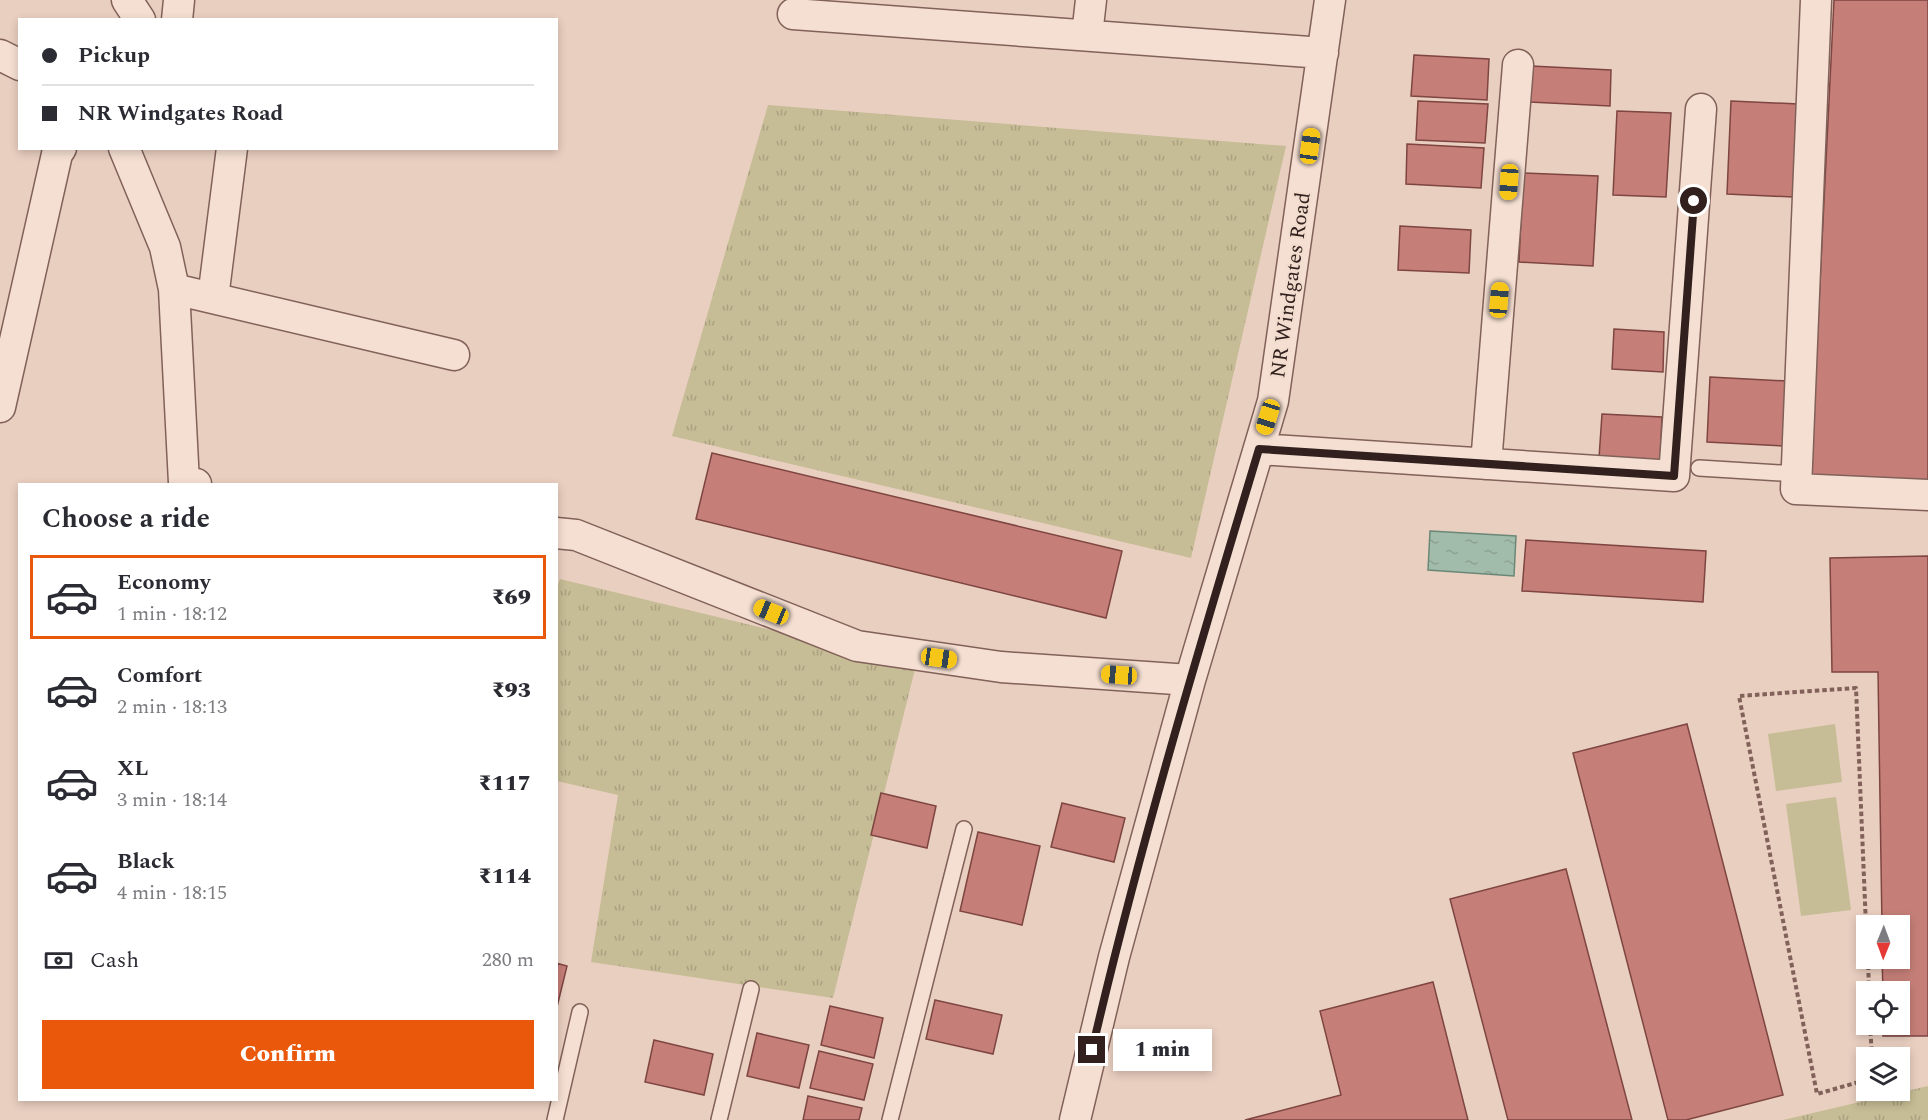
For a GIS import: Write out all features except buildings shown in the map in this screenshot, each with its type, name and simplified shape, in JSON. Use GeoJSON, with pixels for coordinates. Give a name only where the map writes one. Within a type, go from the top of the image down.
{"type":"FeatureCollection","features":[{"type":"Feature","properties":{"kind":"street"},"geometry":{"type":"LineString","coordinates":[[127,0],[139,18]]}},
{"type":"Feature","properties":{"kind":"street"},"geometry":{"type":"LineString","coordinates":[[177,18],[179,0]]}},
{"type":"Feature","properties":{"kind":"street"},"geometry":{"type":"LineString","coordinates":[[1087,35],[1091,0]]}},
{"type":"Feature","properties":{"kind":"street","name":"NR Windgates Road"},"geometry":{"type":"LineString","coordinates":[[1075,1120],[1114,957],[1190,680],[1273,401],[1330,0]]}},
{"type":"Feature","properties":{"kind":"street"},"geometry":{"type":"LineString","coordinates":[[1816,0],[1796,489],[1928,495]]}},
{"type":"Feature","properties":{"kind":"street"},"geometry":{"type":"LineString","coordinates":[[793,14],[925,12],[1087,35],[1323,53]]}},
{"type":"Feature","properties":{"kind":"street"},"geometry":{"type":"LineString","coordinates":[[0,55],[18,64]]}},
{"type":"Feature","properties":{"kind":"street"},"geometry":{"type":"LineString","coordinates":[[1486,464],[1518,65]]}},
{"type":"Feature","properties":{"kind":"street"},"geometry":{"type":"LineString","coordinates":[[1259,449],[1674,476],[1701,109]]}},
{"type":"Feature","properties":{"kind":"street"},"geometry":{"type":"LineString","coordinates":[[0,407],[60,150]]}},
{"type":"Feature","properties":{"kind":"street"},"geometry":{"type":"LineString","coordinates":[[125,150],[165,247],[174,289],[188,483]]}},
{"type":"Feature","properties":{"kind":"street"},"geometry":{"type":"LineString","coordinates":[[213,298],[232,150]]}},
{"type":"Feature","properties":{"kind":"street"},"geometry":{"type":"LineString","coordinates":[[174,289],[454,355]]}},
{"type":"Feature","properties":{"kind":"street"},"geometry":{"type":"LineString","coordinates":[[558,533],[576,536],[857,646],[1001,667],[1190,680]]}},
{"type":"Feature","properties":{"kind":"lane"},"geometry":{"type":"LineString","coordinates":[[1699,468],[1797,474]]}},
{"type":"Feature","properties":{"kind":"lane"},"geometry":{"type":"LineString","coordinates":[[890,1120],[964,829]]}},
{"type":"Feature","properties":{"kind":"lane"},"geometry":{"type":"LineString","coordinates":[[719,1120],[751,988]]}},
{"type":"Feature","properties":{"kind":"lane"},"geometry":{"type":"LineString","coordinates":[[555,1120],[579,1012]]}},
{"type":"Feature","properties":{"kind":"path"},"geometry":{"type":"LineString","coordinates":[[1856,1083],[1818,1094],[1739,696],[1856,688],[1866,915]]}},
{"type":"Feature","properties":{"kind":"green space"},"geometry":{"type":"Polygon","coordinates":[[[768,105],[1286,146],[1191,558],[672,436],[768,105]]]}},
{"type":"Feature","properties":{"kind":"green space"},"geometry":{"type":"Polygon","coordinates":[[[560,579],[916,665],[833,998],[591,962],[618,795],[558,781],[558,584],[560,579]]]}},
{"type":"Feature","properties":{"kind":"green space"},"geometry":{"type":"Polygon","coordinates":[[[1835,724],[1842,782],[1776,791],[1768,734],[1835,724]]]}},
{"type":"Feature","properties":{"kind":"green space"},"geometry":{"type":"Polygon","coordinates":[[[1836,797],[1851,910],[1801,916],[1786,804],[1836,797]]]}},
{"type":"Feature","properties":{"kind":"green space"},"geometry":{"type":"Polygon","coordinates":[[[1928,1086],[1928,1120],[1783,1120],[1864,1101],[1910,1101],[1910,1090],[1928,1086]]]}},
{"type":"Feature","properties":{"kind":"water"},"geometry":{"type":"Polygon","coordinates":[[[1430,531],[1516,536],[1514,576],[1428,570],[1430,531]]]}},
{"type":"Feature","properties":{"kind":"route"},"geometry":{"type":"LineString","coordinates":[[1092,1050],[1114,957],[1190,680],[1259,449],[1674,476],[1694,201]]}}]}
